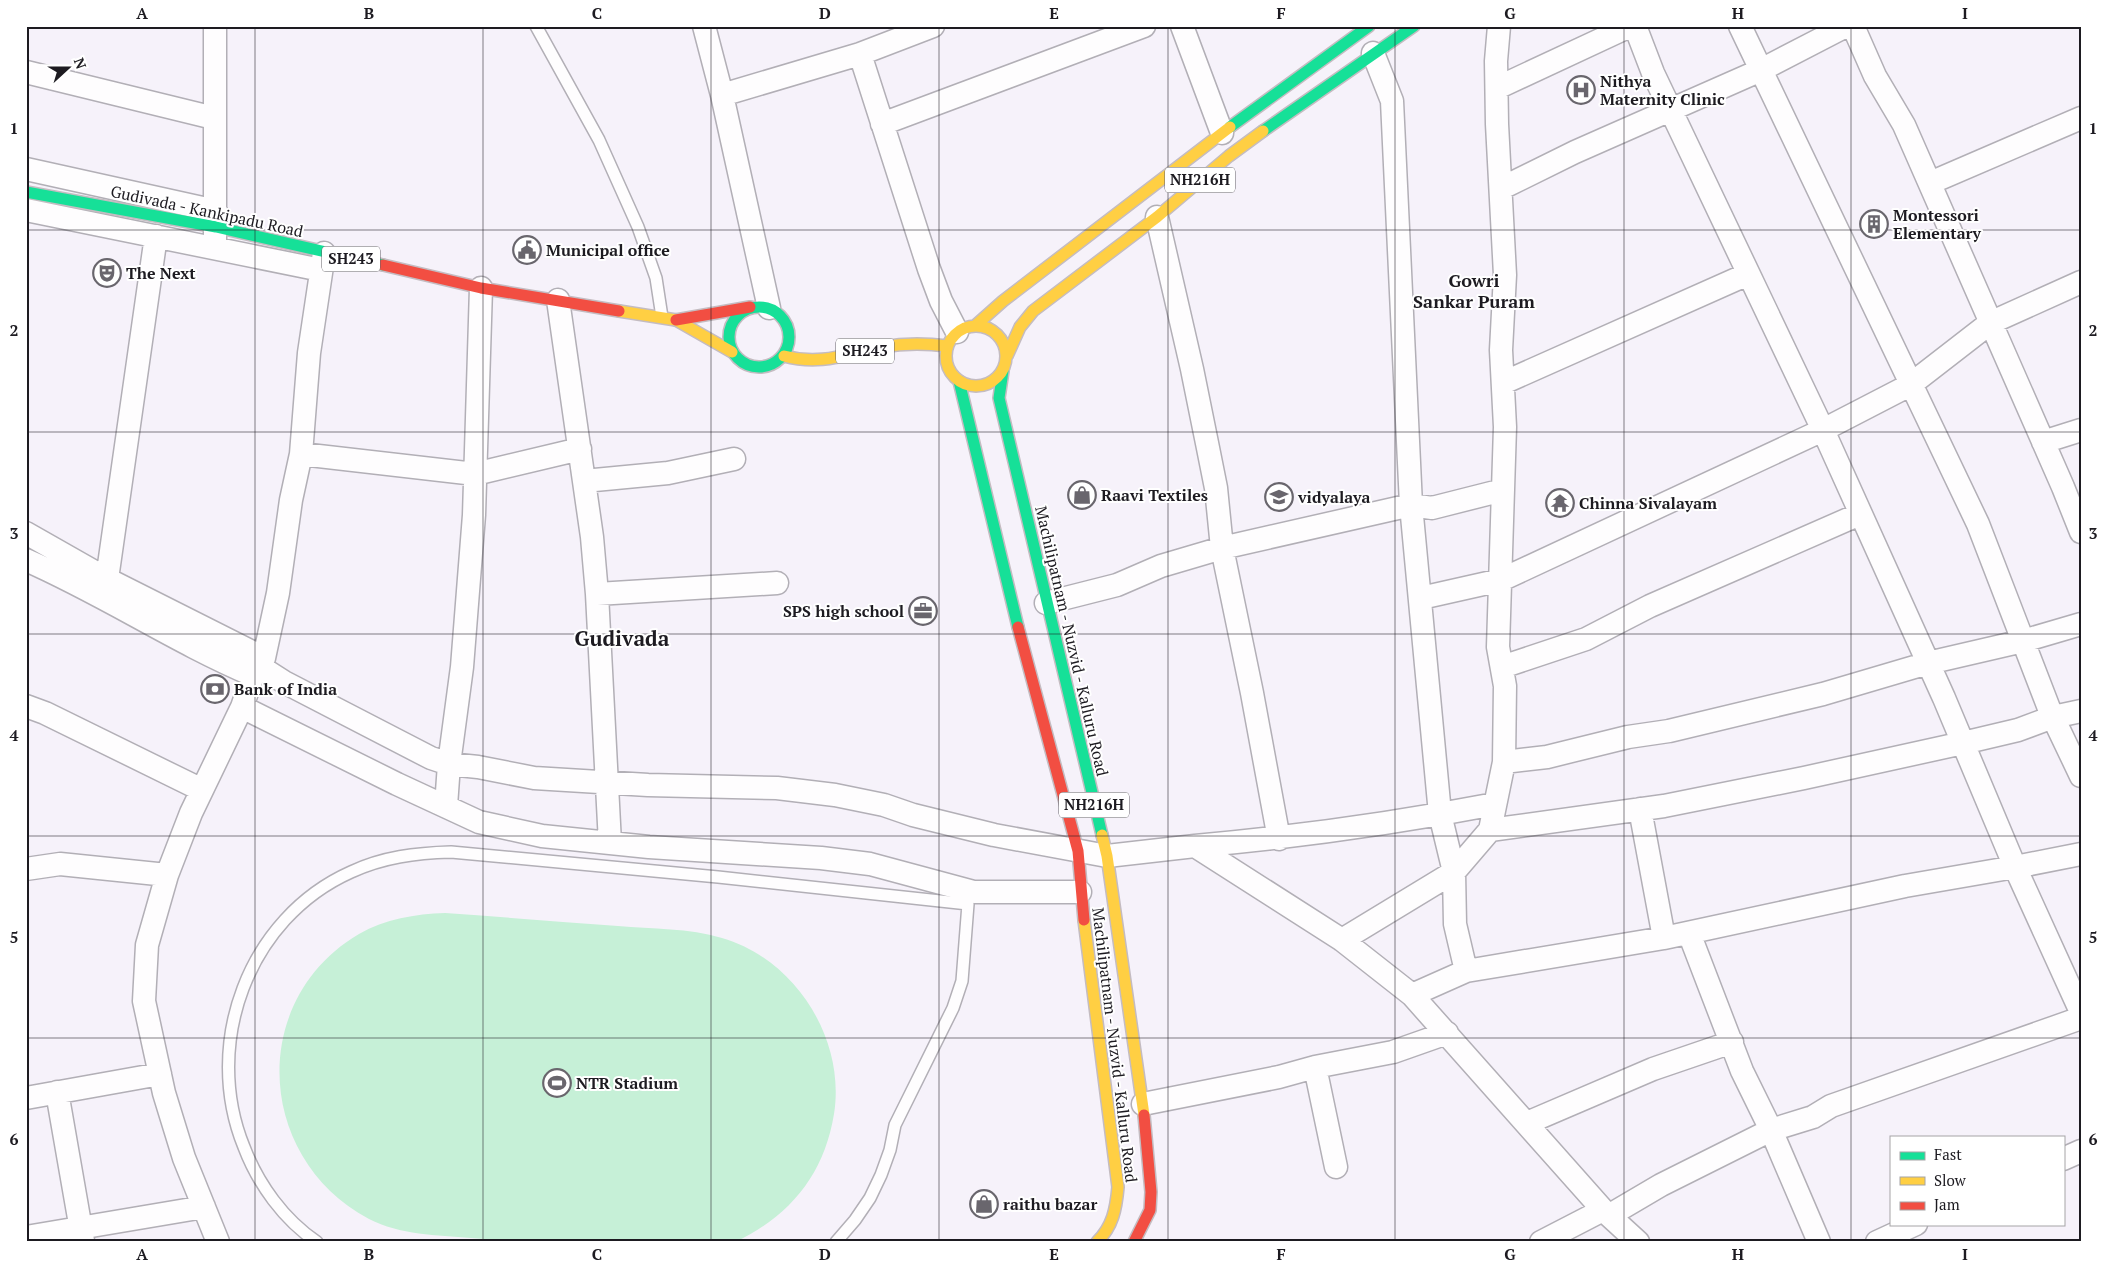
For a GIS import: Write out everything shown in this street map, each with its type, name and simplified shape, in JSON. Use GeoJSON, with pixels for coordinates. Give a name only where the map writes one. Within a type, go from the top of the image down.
{"type":"FeatureCollection","features":[{"type":"Feature","properties":{"kind":"main road","name":"NH216H"},"geometry":{"type":"LineString","coordinates":[[959,381],[952,374],[946,356],[960,334],[1222,134],[1369,26]]}},
{"type":"Feature","properties":{"kind":"main road","name":"NH216H"},"geometry":{"type":"LineString","coordinates":[[1003,371],[1007,356],[1020,327],[1033,311],[1157,217],[1229,156],[1414,26]]}},
{"type":"Feature","properties":{"kind":"main road","name":"Gudivada - Kankipadu Road"},"geometry":{"type":"LineString","coordinates":[[26,192],[216,229]]}},
{"type":"Feature","properties":{"kind":"main road","name":"SH243"},"geometry":{"type":"LineString","coordinates":[[322,261],[676,320],[732,352],[742,363],[757,368],[772,365],[784,356],[792,359],[822,362],[881,347],[930,343],[960,334]]}},
{"type":"Feature","properties":{"kind":"main road","name":"SH243"},"geometry":{"type":"LineString","coordinates":[[676,320],[760,308]]}},
{"type":"Feature","properties":{"kind":"main road"},"geometry":{"type":"LineString","coordinates":[[732,352],[728,337],[734,318],[760,308],[785,319],[790,338],[784,356]]}},
{"type":"Feature","properties":{"kind":"main road"},"geometry":{"type":"LineString","coordinates":[[960,334],[994,331],[1006,346],[1007,356]]}},
{"type":"Feature","properties":{"kind":"main road"},"geometry":{"type":"LineString","coordinates":[[959,381],[968,386],[988,384],[997,379],[1003,371]]}},
{"type":"Feature","properties":{"kind":"main road","name":"Machilipatnam - Nuzvid - Kalluru Road"},"geometry":{"type":"LineString","coordinates":[[1003,371],[999,398],[1107,856],[1143,1104],[1151,1192],[1150,1210],[1134,1242]]}},
{"type":"Feature","properties":{"kind":"main road","name":"Machilipatnam - Nuzvid - Kalluru Road"},"geometry":{"type":"LineString","coordinates":[[959,381],[1015,614],[1078,851],[1080,892],[1118,1187],[1116,1211],[1108,1231],[1097,1242]]}},
{"type":"Feature","properties":{"kind":"street"},"geometry":{"type":"LineString","coordinates":[[215,26],[216,229]]}},
{"type":"Feature","properties":{"kind":"street"},"geometry":{"type":"LineString","coordinates":[[704,26],[722,95],[760,308]]}},
{"type":"Feature","properties":{"kind":"street"},"geometry":{"type":"LineString","coordinates":[[722,95],[860,54],[933,26]]}},
{"type":"Feature","properties":{"kind":"street"},"geometry":{"type":"LineString","coordinates":[[882,124],[1144,26]]}},
{"type":"Feature","properties":{"kind":"street"},"geometry":{"type":"LineString","coordinates":[[1182,26],[1222,134]]}},
{"type":"Feature","properties":{"kind":"street"},"geometry":{"type":"LineString","coordinates":[[1342,940],[1454,872],[1490,830],[1504,762],[1505,686],[1498,646],[1505,427],[1501,350],[1505,275],[1496,61],[1499,26]]}},
{"type":"Feature","properties":{"kind":"street"},"geometry":{"type":"LineString","coordinates":[[1497,88],[1630,26]]}},
{"type":"Feature","properties":{"kind":"street"},"geometry":{"type":"LineString","coordinates":[[1635,26],[1653,73],[1823,430],[1928,663],[2015,868],[2081,1012]]}},
{"type":"Feature","properties":{"kind":"street"},"geometry":{"type":"LineString","coordinates":[[1740,26],[1978,524],[2053,717],[2081,776]]}},
{"type":"Feature","properties":{"kind":"street"},"geometry":{"type":"LineString","coordinates":[[1502,188],[1575,152],[1761,70],[1846,26]]}},
{"type":"Feature","properties":{"kind":"street"},"geometry":{"type":"LineString","coordinates":[[1853,26],[1874,76],[1904,125],[2081,532]]}},
{"type":"Feature","properties":{"kind":"street"},"geometry":{"type":"LineString","coordinates":[[1373,53],[1392,100],[1410,505],[1421,598],[1440,814],[1454,872],[1455,924],[1466,971]]}},
{"type":"Feature","properties":{"kind":"street"},"geometry":{"type":"LineString","coordinates":[[860,54],[929,269],[941,301],[960,334]]}},
{"type":"Feature","properties":{"kind":"street"},"geometry":{"type":"LineString","coordinates":[[26,72],[214,118]]}},
{"type":"Feature","properties":{"kind":"street"},"geometry":{"type":"LineString","coordinates":[[1930,183],[2081,118]]}},
{"type":"Feature","properties":{"kind":"street"},"geometry":{"type":"LineString","coordinates":[[26,169],[322,261],[309,354],[300,454],[291,500],[278,593],[259,666],[242,707],[202,790],[167,875],[147,945],[144,1001],[164,1093],[184,1158],[218,1242]]}},
{"type":"Feature","properties":{"kind":"street"},"geometry":{"type":"LineString","coordinates":[[26,210],[156,236],[216,229]]}},
{"type":"Feature","properties":{"kind":"street"},"geometry":{"type":"LineString","coordinates":[[1157,217],[1192,369],[1216,488],[1222,548],[1252,693],[1279,839]]}},
{"type":"Feature","properties":{"kind":"street"},"geometry":{"type":"LineString","coordinates":[[107,578],[156,236]]}},
{"type":"Feature","properties":{"kind":"street"},"geometry":{"type":"LineString","coordinates":[[1503,383],[1748,274]]}},
{"type":"Feature","properties":{"kind":"street"},"geometry":{"type":"LineString","coordinates":[[1421,598],[1501,580],[1823,430],[1910,385],[1990,323],[2081,282]]}},
{"type":"Feature","properties":{"kind":"street"},"geometry":{"type":"LineString","coordinates":[[446,806],[449,764],[462,667],[474,515],[481,288]]}},
{"type":"Feature","properties":{"kind":"street"},"geometry":{"type":"LineString","coordinates":[[558,300],[580,449],[597,594],[610,843]]}},
{"type":"Feature","properties":{"kind":"street"},"geometry":{"type":"LineString","coordinates":[[2043,442],[2081,430]]}},
{"type":"Feature","properties":{"kind":"street"},"geometry":{"type":"LineString","coordinates":[[300,454],[475,474],[580,449]]}},
{"type":"Feature","properties":{"kind":"street"},"geometry":{"type":"LineString","coordinates":[[584,481],[668,473],[734,459]]}},
{"type":"Feature","properties":{"kind":"street"},"geometry":{"type":"LineString","coordinates":[[1046,603],[1116,584],[1161,566],[1222,548],[1410,505],[1432,508],[1503,490]]}},
{"type":"Feature","properties":{"kind":"street"},"geometry":{"type":"LineString","coordinates":[[1502,666],[1586,639],[1650,606],[1860,514]]}},
{"type":"Feature","properties":{"kind":"street"},"geometry":{"type":"LineString","coordinates":[[26,533],[107,578],[284,682],[423,754],[449,764],[478,767],[534,778],[648,785],[777,788],[835,795],[884,805],[913,815],[965,828],[1107,856],[1279,839],[1495,804]]}},
{"type":"Feature","properties":{"kind":"street"},"geometry":{"type":"LineString","coordinates":[[26,560],[65,577],[124,608],[164,633],[259,666]]}},
{"type":"Feature","properties":{"kind":"street"},"geometry":{"type":"LineString","coordinates":[[597,594],[777,583]]}},
{"type":"Feature","properties":{"kind":"street"},"geometry":{"type":"LineString","coordinates":[[1504,762],[1547,757],[1628,737],[1669,731],[1824,694],[1928,663],[2023,641],[2081,624]]}},
{"type":"Feature","properties":{"kind":"street"},"geometry":{"type":"LineString","coordinates":[[26,706],[202,790]]}},
{"type":"Feature","properties":{"kind":"street"},"geometry":{"type":"LineString","coordinates":[[242,707],[479,822],[533,834],[610,843],[821,858],[870,864],[974,892],[1080,892]]}},
{"type":"Feature","properties":{"kind":"street"},"geometry":{"type":"LineString","coordinates":[[1490,830],[1640,809],[1804,778],[2018,730],[2053,717],[2081,711]]}},
{"type":"Feature","properties":{"kind":"street"},"geometry":{"type":"LineString","coordinates":[[1640,809],[1664,938]]}},
{"type":"Feature","properties":{"kind":"street"},"geometry":{"type":"LineString","coordinates":[[1195,846],[1342,940],[1412,995],[1606,1212],[1638,1242]]}},
{"type":"Feature","properties":{"kind":"street"},"geometry":{"type":"LineString","coordinates":[[1412,995],[1466,971],[1664,938],[1905,886],[2015,868],[2081,854]]}},
{"type":"Feature","properties":{"kind":"street"},"geometry":{"type":"LineString","coordinates":[[26,869],[60,864],[167,875]]}},
{"type":"Feature","properties":{"kind":"street"},"geometry":{"type":"LineString","coordinates":[[1689,933],[1742,1071],[1772,1130],[1819,1242]]}},
{"type":"Feature","properties":{"kind":"street"},"geometry":{"type":"LineString","coordinates":[[1542,1242],[1772,1130],[1812,1117],[1840,1103],[2081,1018]]}},
{"type":"Feature","properties":{"kind":"street"},"geometry":{"type":"LineString","coordinates":[[1143,1104],[1393,1052],[1447,1032]]}},
{"type":"Feature","properties":{"kind":"street"},"geometry":{"type":"LineString","coordinates":[[1527,1124],[1653,1069],[1732,1042]]}},
{"type":"Feature","properties":{"kind":"street"},"geometry":{"type":"LineString","coordinates":[[1315,1067],[1336,1167]]}},
{"type":"Feature","properties":{"kind":"street"},"geometry":{"type":"LineString","coordinates":[[26,1098],[160,1074]]}},
{"type":"Feature","properties":{"kind":"street"},"geometry":{"type":"LineString","coordinates":[[57,1092],[82,1235]]}},
{"type":"Feature","properties":{"kind":"street"},"geometry":{"type":"LineString","coordinates":[[2064,1159],[2081,1151]]}},
{"type":"Feature","properties":{"kind":"street"},"geometry":{"type":"LineString","coordinates":[[26,1236],[82,1235],[204,1207]]}},
{"type":"Feature","properties":{"kind":"street"},"geometry":{"type":"LineString","coordinates":[[1877,1242],[1912,1226]]}},
{"type":"Feature","properties":{"kind":"lane"},"geometry":{"type":"LineString","coordinates":[[536,26],[599,140],[638,227],[656,278],[662,317]]}},
{"type":"Feature","properties":{"kind":"lane"},"geometry":{"type":"LineString","coordinates":[[317,1242],[293,1222],[276,1203],[248,1159],[239,1135],[230,1101],[228,1058],[230,1032],[236,1006],[256,959],[270,937],[287,917],[320,890],[350,872],[374,863],[399,856],[425,852],[450,852],[692,874],[968,904],[962,981],[953,1008],[895,1125],[887,1158],[870,1198],[855,1220],[836,1242]]}},
{"type":"Feature","properties":{"kind":"green space"},"geometry":{"type":"Polygon","coordinates":[[[445,913],[697,932],[722,938],[748,949],[772,964],[793,983],[810,1006],[823,1031],[832,1058],[836,1086],[834,1114],[829,1136],[813,1174],[801,1191],[772,1220],[755,1232],[735,1242],[636,1243],[504,1240],[432,1235],[406,1231],[369,1219],[332,1192],[304,1158],[287,1120],[280,1079],[283,1037],[297,998],[323,963],[359,934],[400,918],[445,913]]]}},
{"type":"Feature","properties":{"kind":"traffic: fast"},"geometry":{"type":"LineString","coordinates":[[1230,127],[1369,26]]}},
{"type":"Feature","properties":{"kind":"traffic: fast"},"geometry":{"type":"LineString","coordinates":[[1263,131],[1414,26]]}},
{"type":"Feature","properties":{"kind":"traffic: fast"},"geometry":{"type":"LineString","coordinates":[[26,192],[216,227],[383,265]]}},
{"type":"Feature","properties":{"kind":"traffic: fast"},"geometry":{"type":"LineString","coordinates":[[753,307],[765,307],[776,312],[784,320],[789,331],[789,337],[787,349],[776,362],[765,367],[753,367],[742,362],[734,354],[729,343],[729,331],[734,320],[742,312],[753,307]]}},
{"type":"Feature","properties":{"kind":"traffic: fast"},"geometry":{"type":"LineString","coordinates":[[1003,371],[999,398],[1102,835]]}},
{"type":"Feature","properties":{"kind":"traffic: fast"},"geometry":{"type":"LineString","coordinates":[[959,381],[1018,627]]}},
{"type":"Feature","properties":{"kind":"traffic: slow"},"geometry":{"type":"LineString","coordinates":[[976,325],[1003,301],[1230,127]]}},
{"type":"Feature","properties":{"kind":"traffic: slow"},"geometry":{"type":"LineString","coordinates":[[1007,356],[1020,327],[1033,311],[1157,217],[1229,156],[1263,131]]}},
{"type":"Feature","properties":{"kind":"traffic: slow"},"geometry":{"type":"LineString","coordinates":[[619,311],[676,320],[732,352]]}},
{"type":"Feature","properties":{"kind":"traffic: slow"},"geometry":{"type":"LineString","coordinates":[[970,326],[982,326],[993,331],[1001,339],[1006,350],[1006,356],[1004,368],[993,381],[982,386],[970,386],[959,381],[951,373],[946,362],[946,350],[951,339],[959,331],[970,326]]}},
{"type":"Feature","properties":{"kind":"traffic: slow"},"geometry":{"type":"LineString","coordinates":[[784,356],[810,360],[845,356],[898,345],[923,344],[947,346]]}},
{"type":"Feature","properties":{"kind":"traffic: slow"},"geometry":{"type":"LineString","coordinates":[[1102,835],[1107,856],[1144,1115]]}},
{"type":"Feature","properties":{"kind":"traffic: slow"},"geometry":{"type":"LineString","coordinates":[[1084,920],[1118,1187],[1113,1217],[1107,1230],[1097,1242]]}},
{"type":"Feature","properties":{"kind":"traffic: jam"},"geometry":{"type":"LineString","coordinates":[[383,265],[481,288],[619,311]]}},
{"type":"Feature","properties":{"kind":"traffic: jam"},"geometry":{"type":"LineString","coordinates":[[676,320],[750,307]]}},
{"type":"Feature","properties":{"kind":"traffic: jam"},"geometry":{"type":"LineString","coordinates":[[1018,627],[1078,851],[1084,920]]}},
{"type":"Feature","properties":{"kind":"traffic: jam"},"geometry":{"type":"LineString","coordinates":[[1134,1242],[1150,1210],[1151,1192],[1144,1115]]}},
{"type":"Feature","properties":{"kind":"place","name":"Nithya Maternity Clinic"},"geometry":{"type":"Point","coordinates":[1581,90]}},
{"type":"Feature","properties":{"kind":"place","name":"Montessori Elementary"},"geometry":{"type":"Point","coordinates":[1874,224]}},
{"type":"Feature","properties":{"kind":"place","name":"Municipal office"},"geometry":{"type":"Point","coordinates":[527,250]}},
{"type":"Feature","properties":{"kind":"place","name":"The Next"},"geometry":{"type":"Point","coordinates":[107,273]}},
{"type":"Feature","properties":{"kind":"place","name":"Raavi Textiles"},"geometry":{"type":"Point","coordinates":[1082,495]}},
{"type":"Feature","properties":{"kind":"place","name":"vidyalaya"},"geometry":{"type":"Point","coordinates":[1279,497]}},
{"type":"Feature","properties":{"kind":"place","name":"Chinna Sivalayam"},"geometry":{"type":"Point","coordinates":[1560,503]}},
{"type":"Feature","properties":{"kind":"place","name":"SPS high school"},"geometry":{"type":"Point","coordinates":[923,611]}},
{"type":"Feature","properties":{"kind":"place","name":"Bank of India"},"geometry":{"type":"Point","coordinates":[215,689]}},
{"type":"Feature","properties":{"kind":"place","name":"NTR Stadium"},"geometry":{"type":"Point","coordinates":[557,1083]}},
{"type":"Feature","properties":{"kind":"place","name":"raithu bazar"},"geometry":{"type":"Point","coordinates":[984,1204]}},
{"type":"Feature","properties":{"kind":"district","name":"Gowri Sankar Puram"},"geometry":{"type":"Point","coordinates":[1474,291]}},
{"type":"Feature","properties":{"kind":"district","name":"Gudivada"},"geometry":{"type":"Point","coordinates":[622,639]}}]}
